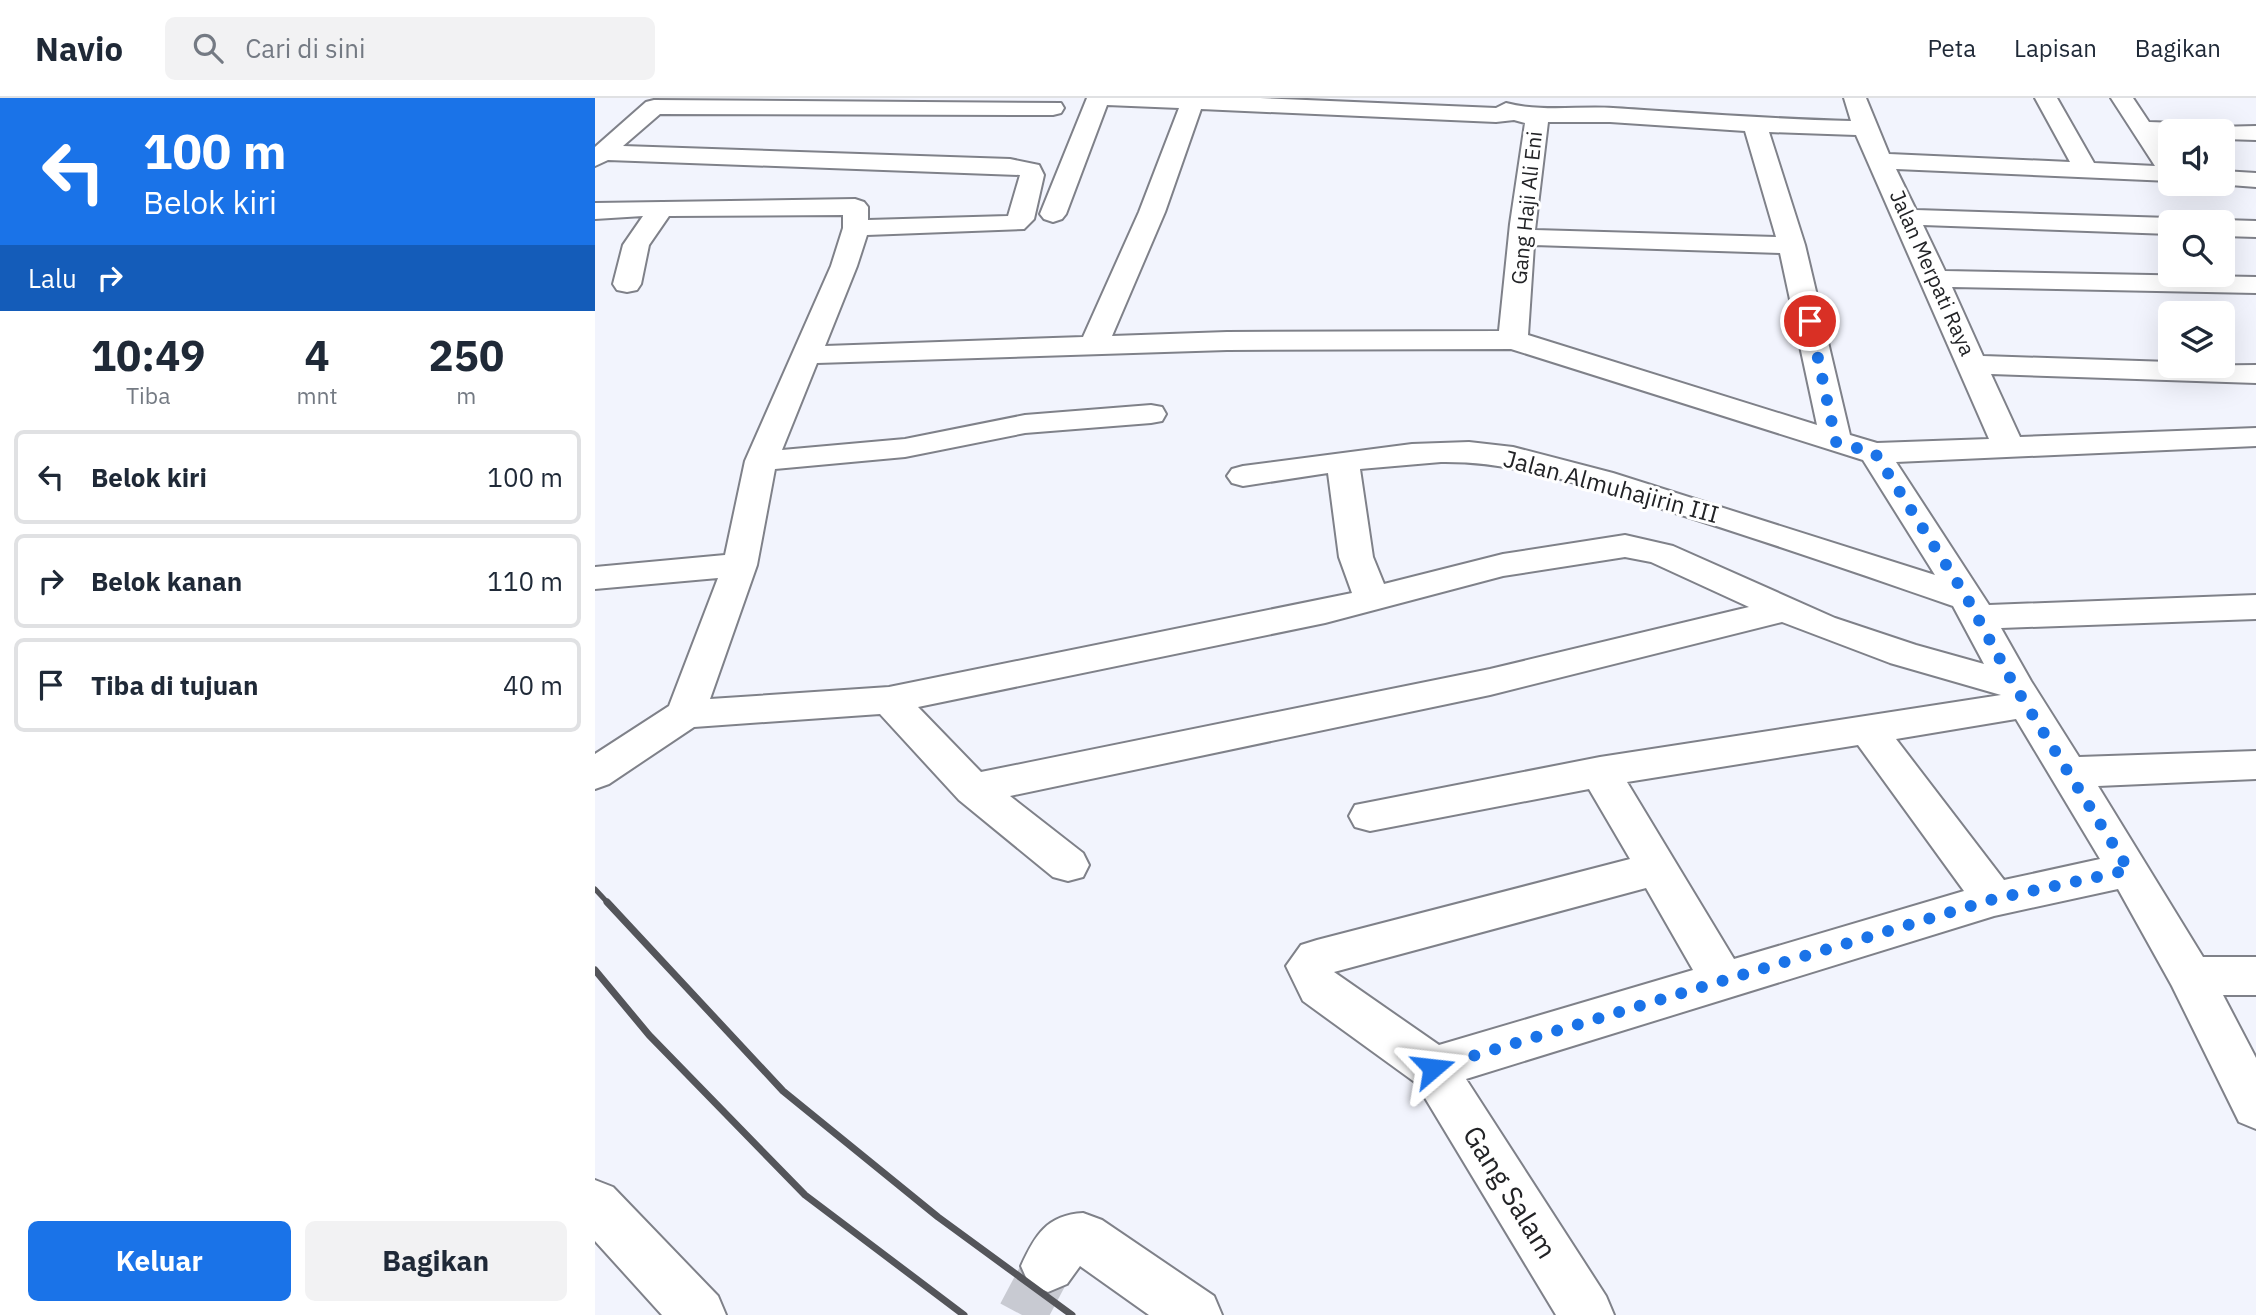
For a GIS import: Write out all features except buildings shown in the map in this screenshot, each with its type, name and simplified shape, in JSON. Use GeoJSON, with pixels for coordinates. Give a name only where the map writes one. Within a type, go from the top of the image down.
{"type":"FeatureCollection","features":[{"type":"Feature","properties":{"kind":"street"},"geometry":{"type":"LineString","coordinates":[[1053,215],[1098,98]]}},
{"type":"Feature","properties":{"kind":"street"},"geometry":{"type":"LineString","coordinates":[[1104,98],[1496,115],[1513,109],[1610,106],[1755,125],[1865,128]]}},
{"type":"Feature","properties":{"kind":"street","name":"Jalan Merpati Raya"},"geometry":{"type":"LineString","coordinates":[[1855,98],[1865,128],[2009,449]]}},
{"type":"Feature","properties":{"kind":"street"},"geometry":{"type":"LineString","coordinates":[[2046,98],[2085,168]]}},
{"type":"Feature","properties":{"kind":"street"},"geometry":{"type":"LineString","coordinates":[[2122,98],[2158,153]]}},
{"type":"Feature","properties":{"kind":"street"},"geometry":{"type":"LineString","coordinates":[[1094,345],[1152,212],[1193,100]]}},
{"type":"Feature","properties":{"kind":"street"},"geometry":{"type":"LineString","coordinates":[[599,156],[658,103],[1053,108]]}},
{"type":"Feature","properties":{"kind":"street","name":"Gang Haji Ali Eni"},"geometry":{"type":"LineString","coordinates":[[1513,109],[1537,123],[1513,340]]}},
{"type":"Feature","properties":{"kind":"street"},"geometry":{"type":"LineString","coordinates":[[1755,125],[1792,245],[1836,442]]}},
{"type":"Feature","properties":{"kind":"street"},"geometry":{"type":"LineString","coordinates":[[2143,129],[2158,129]]}},
{"type":"Feature","properties":{"kind":"street"},"geometry":{"type":"LineString","coordinates":[[2235,132],[2256,133]]}},
{"type":"Feature","properties":{"kind":"street"},"geometry":{"type":"LineString","coordinates":[[599,156],[1010,166],[1023,167],[1030,170],[1032,175],[1021,219],[1015,224],[856,228]]}},
{"type":"Feature","properties":{"kind":"street"},"geometry":{"type":"LineString","coordinates":[[1881,161],[2158,172]]}},
{"type":"Feature","properties":{"kind":"street"},"geometry":{"type":"LineString","coordinates":[[2235,179],[2256,180]]}},
{"type":"Feature","properties":{"kind":"street"},"geometry":{"type":"LineString","coordinates":[[595,211],[855,207],[856,228],[844,266],[761,461],[740,565],[685,714]]}},
{"type":"Feature","properties":{"kind":"street"},"geometry":{"type":"LineString","coordinates":[[627,284],[636,245],[662,208]]}},
{"type":"Feature","properties":{"kind":"street"},"geometry":{"type":"LineString","coordinates":[[1907,217],[2158,226]]}},
{"type":"Feature","properties":{"kind":"street"},"geometry":{"type":"LineString","coordinates":[[2235,228],[2256,229]]}},
{"type":"Feature","properties":{"kind":"street"},"geometry":{"type":"LineString","coordinates":[[1523,237],[1792,245]]}},
{"type":"Feature","properties":{"kind":"street"},"geometry":{"type":"LineString","coordinates":[[1935,279],[2256,285]]}},
{"type":"Feature","properties":{"kind":"street"},"geometry":{"type":"LineString","coordinates":[[805,355],[1241,340],[1513,340],[1875,453],[2256,437]]}},
{"type":"Feature","properties":{"kind":"street"},"geometry":{"type":"LineString","coordinates":[[1973,365],[2256,374]]}},
{"type":"Feature","properties":{"kind":"street"},"geometry":{"type":"LineString","coordinates":[[761,461],[905,448],[1025,425],[1151,414]]}},
{"type":"Feature","properties":{"kind":"street","name":"Jalan Almuhajirin III"},"geometry":{"type":"LineString","coordinates":[[1243,476],[1405,455],[1468,452],[1517,458],[1693,508],[1971,608]]}},
{"type":"Feature","properties":{"kind":"street"},"geometry":{"type":"LineString","coordinates":[[1875,453],[2129,870],[2190,976],[2256,1107]]}},
{"type":"Feature","properties":{"kind":"street"},"geometry":{"type":"LineString","coordinates":[[1343,463],[1356,557],[1372,599]]}},
{"type":"Feature","properties":{"kind":"street"},"geometry":{"type":"LineString","coordinates":[[595,774],[685,714],[889,700],[1325,611],[1503,565],[1625,545],[1661,554],[1822,626],[2021,695]]}},
{"type":"Feature","properties":{"kind":"street"},"geometry":{"type":"LineString","coordinates":[[595,578],[740,565]]}},
{"type":"Feature","properties":{"kind":"street"},"geometry":{"type":"LineString","coordinates":[[1971,608],[2256,607]]}},
{"type":"Feature","properties":{"kind":"street"},"geometry":{"type":"LineString","coordinates":[[973,789],[1490,682],[1784,610]]}},
{"type":"Feature","properties":{"kind":"street"},"geometry":{"type":"LineString","coordinates":[[1370,816],[1600,772],[1868,730],[2021,695]]}},
{"type":"Feature","properties":{"kind":"street"},"geometry":{"type":"LineString","coordinates":[[889,700],[973,789],[1067,865]]}},
{"type":"Feature","properties":{"kind":"street"},"geometry":{"type":"LineString","coordinates":[[1868,730],[1994,899]]}},
{"type":"Feature","properties":{"kind":"street"},"geometry":{"type":"LineString","coordinates":[[2069,772],[2256,765]]}},
{"type":"Feature","properties":{"kind":"street"},"geometry":{"type":"LineString","coordinates":[[1600,772],[1722,979]]}},
{"type":"Feature","properties":{"kind":"street"},"geometry":{"type":"LineString","coordinates":[[1657,869],[1317,958],[1309,966],[1319,989],[1433,1068],[1994,899],[2129,870]]}},
{"type":"Feature","properties":{"kind":"street"},"geometry":{"type":"LineString","coordinates":[[2190,976],[2256,976]]}},
{"type":"Feature","properties":{"kind":"street","name":"Gang Salam"},"geometry":{"type":"LineString","coordinates":[[1433,1068],[1587,1315]]}},
{"type":"Feature","properties":{"kind":"street"},"geometry":{"type":"LineString","coordinates":[[595,1204],[699,1315]]}},
{"type":"Feature","properties":{"kind":"street"},"geometry":{"type":"LineString","coordinates":[[1048,1266],[1068,1239],[1083,1238],[1195,1315]]}},
{"type":"Feature","properties":{"kind":"tunnel"},"geometry":{"type":"LineString","coordinates":[[1022,1315],[1048,1266]]}},
{"type":"Feature","properties":{"kind":"railway"},"geometry":{"type":"LineString","coordinates":[[595,889],[608,903]]}},
{"type":"Feature","properties":{"kind":"railway"},"geometry":{"type":"LineString","coordinates":[[607,902],[783,1091],[938,1217],[1072,1315]]}},
{"type":"Feature","properties":{"kind":"railway"},"geometry":{"type":"LineString","coordinates":[[595,970],[649,1035],[805,1195],[964,1315]]}},
{"type":"Feature","properties":{"kind":"route"},"geometry":{"type":"LineString","coordinates":[[1433,1068],[1994,899],[2129,870],[2014,685],[1967,598],[1875,453],[1836,442],[1810,321]]}}]}
